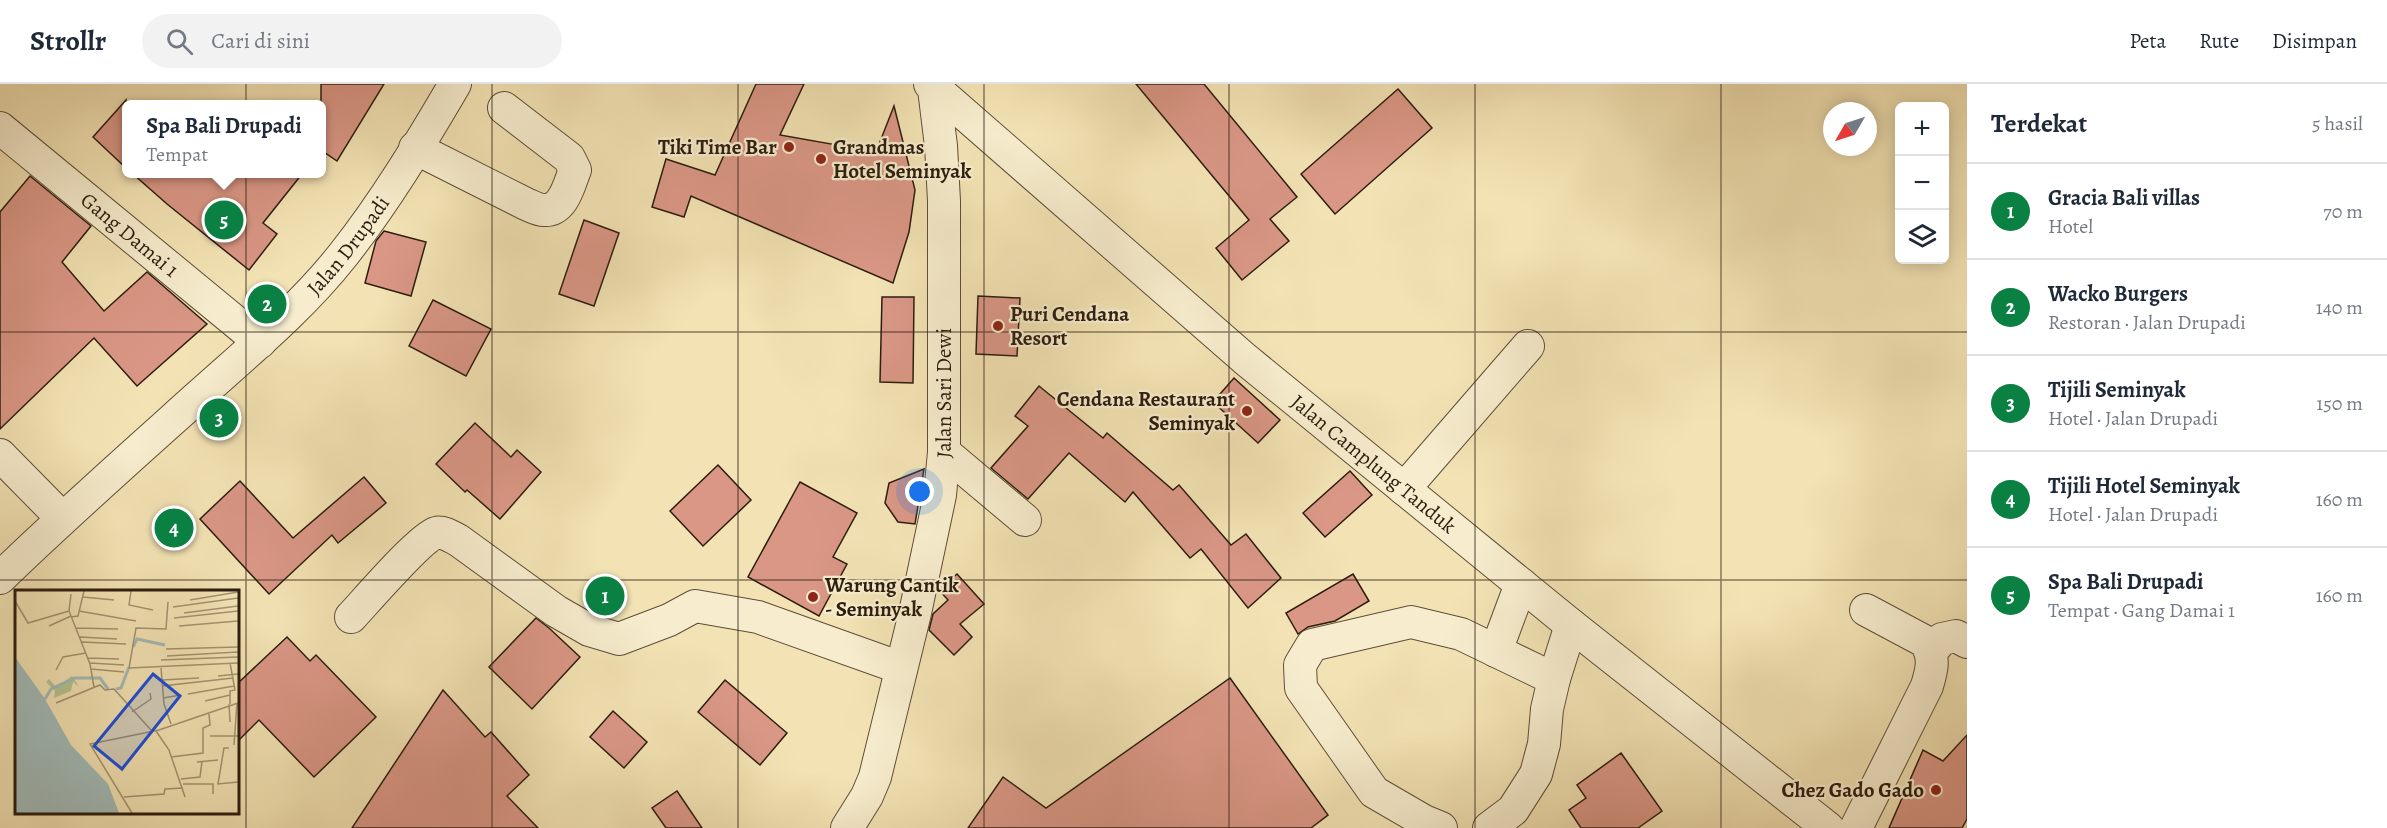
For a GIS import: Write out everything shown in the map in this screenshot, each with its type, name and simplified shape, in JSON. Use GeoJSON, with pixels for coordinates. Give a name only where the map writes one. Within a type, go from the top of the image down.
{"type":"FeatureCollection","features":[{"type":"Feature","properties":{"kind":"street","name":"Jalan Drupadi"},"geometry":{"type":"LineString","coordinates":[[0,578],[62,518],[260,342],[303,300],[343,255],[455,84]]}},
{"type":"Feature","properties":{"kind":"street","name":"Jalan Sari Dewi"},"geometry":{"type":"LineString","coordinates":[[848,828],[867,796],[875,777],[940,495],[944,452],[944,201],[941,146],[932,86]]}},
{"type":"Feature","properties":{"kind":"street","name":"Jalan Camplung Tanduk"},"geometry":{"type":"LineString","coordinates":[[932,86],[1245,359],[1570,625],[1828,828]]}},
{"type":"Feature","properties":{"kind":"street"},"geometry":{"type":"LineString","coordinates":[[415,148],[526,204],[543,210],[554,208],[566,195],[574,170],[569,158],[504,108]]}},
{"type":"Feature","properties":{"kind":"street","name":"Gang Damai 1"},"geometry":{"type":"LineString","coordinates":[[0,128],[260,342]]}},
{"type":"Feature","properties":{"kind":"street"},"geometry":{"type":"LineString","coordinates":[[1404,489],[1528,346]]}},
{"type":"Feature","properties":{"kind":"street"},"geometry":{"type":"LineString","coordinates":[[944,452],[1025,520]]}},
{"type":"Feature","properties":{"kind":"street"},"geometry":{"type":"LineString","coordinates":[[0,455],[62,518]]}},
{"type":"Feature","properties":{"kind":"street"},"geometry":{"type":"LineString","coordinates":[[351,617],[416,549],[427,539],[440,533],[458,540],[556,612],[589,630],[619,639],[669,620],[695,606],[758,617],[901,668]]}},
{"type":"Feature","properties":{"kind":"street"},"geometry":{"type":"LineString","coordinates":[[1496,651],[1521,584]]}},
{"type":"Feature","properties":{"kind":"street"},"geometry":{"type":"LineString","coordinates":[[1856,828],[1927,686],[1933,664],[1926,642],[1866,610]]}},
{"type":"Feature","properties":{"kind":"street"},"geometry":{"type":"LineString","coordinates":[[1441,828],[1424,821],[1374,792],[1301,688],[1300,665],[1312,645],[1411,622],[1461,634],[1554,679]]}},
{"type":"Feature","properties":{"kind":"street"},"geometry":{"type":"LineString","coordinates":[[1489,828],[1514,810],[1536,774],[1544,744],[1547,709],[1570,625]]}},
{"type":"Feature","properties":{"kind":"street"},"geometry":{"type":"LineString","coordinates":[[1931,652],[1942,639],[1956,636],[1967,642]]}},
{"type":"Feature","properties":{"kind":"building"},"geometry":{"type":"Polygon","coordinates":[[[321,84],[384,84],[337,161],[326,153],[326,100],[321,100],[321,84]]]}},
{"type":"Feature","properties":{"kind":"building"},"geometry":{"type":"Polygon","coordinates":[[[756,84],[804,84],[780,135],[876,152],[894,106],[915,190],[909,232],[893,283],[691,196],[684,217],[652,207],[666,159],[715,175],[756,84]]]}},
{"type":"Feature","properties":{"kind":"building"},"geometry":{"type":"Polygon","coordinates":[[[1136,84],[1204,84],[1297,197],[1270,219],[1289,241],[1242,280],[1216,248],[1249,220],[1136,84]]]}},
{"type":"Feature","properties":{"kind":"building"},"geometry":{"type":"Polygon","coordinates":[[[1398,89],[1432,128],[1335,214],[1301,174],[1398,89]]]}},
{"type":"Feature","properties":{"kind":"building"},"geometry":{"type":"Polygon","coordinates":[[[122,104],[122,164],[93,137],[122,104]]]}},
{"type":"Feature","properties":{"kind":"building"},"geometry":{"type":"Polygon","coordinates":[[[30,176],[91,226],[62,262],[104,311],[147,272],[207,324],[137,386],[94,338],[0,429],[0,212],[30,176]]]}},
{"type":"Feature","properties":{"kind":"building"},"geometry":{"type":"Polygon","coordinates":[[[138,178],[299,178],[263,223],[277,234],[249,270],[138,178]]]}},
{"type":"Feature","properties":{"kind":"building"},"geometry":{"type":"Polygon","coordinates":[[[584,220],[619,233],[594,306],[559,294],[584,220]]]}},
{"type":"Feature","properties":{"kind":"building"},"geometry":{"type":"Polygon","coordinates":[[[384,231],[426,242],[411,296],[365,283],[376,241],[384,231]]]}},
{"type":"Feature","properties":{"kind":"building","name":"Puri Cendana Resort"},"geometry":{"type":"Polygon","coordinates":[[[978,296],[1020,298],[1017,356],[976,354],[978,296]]]}},
{"type":"Feature","properties":{"kind":"building"},"geometry":{"type":"Polygon","coordinates":[[[882,297],[914,297],[913,383],[880,382],[882,297]]]}},
{"type":"Feature","properties":{"kind":"building"},"geometry":{"type":"Polygon","coordinates":[[[433,300],[491,329],[466,376],[409,346],[433,300]]]}},
{"type":"Feature","properties":{"kind":"building","name":"Cendana Restaurant Seminyak"},"geometry":{"type":"Polygon","coordinates":[[[1234,378],[1280,420],[1258,443],[1213,402],[1234,378]]]}},
{"type":"Feature","properties":{"kind":"building"},"geometry":{"type":"Polygon","coordinates":[[[1039,386],[1103,438],[1107,433],[1173,490],[1179,485],[1231,545],[1246,534],[1281,578],[1248,608],[1201,549],[1190,558],[1133,492],[1125,502],[1069,453],[1028,499],[991,468],[1028,426],[1015,416],[1039,386]]]}},
{"type":"Feature","properties":{"kind":"building"},"geometry":{"type":"Polygon","coordinates":[[[475,423],[511,457],[517,450],[541,472],[500,519],[467,490],[465,492],[436,464],[475,423]]]}},
{"type":"Feature","properties":{"kind":"building"},"geometry":{"type":"Polygon","coordinates":[[[718,465],[751,500],[703,546],[670,511],[718,465]]]}},
{"type":"Feature","properties":{"kind":"building"},"geometry":{"type":"Polygon","coordinates":[[[924,469],[915,524],[898,522],[885,503],[889,483],[924,469]]]}},
{"type":"Feature","properties":{"kind":"building"},"geometry":{"type":"Polygon","coordinates":[[[1350,471],[1372,495],[1325,537],[1303,513],[1350,471]]]}},
{"type":"Feature","properties":{"kind":"building"},"geometry":{"type":"Polygon","coordinates":[[[364,477],[386,503],[338,543],[332,535],[269,594],[200,519],[240,481],[293,538],[364,477]]]}},
{"type":"Feature","properties":{"kind":"building"},"geometry":{"type":"Polygon","coordinates":[[[800,482],[857,513],[833,557],[847,564],[819,616],[748,577],[800,482]]]}},
{"type":"Feature","properties":{"kind":"building"},"geometry":{"type":"Polygon","coordinates":[[[957,574],[984,604],[960,624],[972,637],[954,655],[929,630],[933,614],[948,600],[939,590],[957,574]]]}},
{"type":"Feature","properties":{"kind":"building"},"geometry":{"type":"Polygon","coordinates":[[[1353,574],[1369,601],[1335,621],[1308,627],[1298,634],[1286,613],[1353,574]]]}},
{"type":"Feature","properties":{"kind":"building"},"geometry":{"type":"Polygon","coordinates":[[[536,618],[580,657],[532,709],[489,667],[536,618]]]}},
{"type":"Feature","properties":{"kind":"building"},"geometry":{"type":"Polygon","coordinates":[[[287,637],[310,661],[316,655],[376,717],[314,777],[259,720],[238,741],[238,683],[287,637]]]}},
{"type":"Feature","properties":{"kind":"building"},"geometry":{"type":"Polygon","coordinates":[[[1230,678],[1328,815],[1311,828],[968,828],[1003,777],[1046,808],[1230,678]]]}},
{"type":"Feature","properties":{"kind":"building"},"geometry":{"type":"Polygon","coordinates":[[[725,680],[787,733],[760,765],[698,712],[725,680]]]}},
{"type":"Feature","properties":{"kind":"building"},"geometry":{"type":"Polygon","coordinates":[[[443,690],[485,737],[491,732],[529,775],[507,796],[538,828],[352,828],[443,690]]]}},
{"type":"Feature","properties":{"kind":"building"},"geometry":{"type":"Polygon","coordinates":[[[613,711],[647,742],[624,768],[590,737],[613,711]]]}},
{"type":"Feature","properties":{"kind":"building","name":"Chez Gado Gado"},"geometry":{"type":"Polygon","coordinates":[[[1967,735],[1967,819],[1962,828],[1889,828],[1923,750],[1943,761],[1967,735]]]}},
{"type":"Feature","properties":{"kind":"building"},"geometry":{"type":"Polygon","coordinates":[[[1621,753],[1662,811],[1638,828],[1581,828],[1569,810],[1586,798],[1577,785],[1621,753]]]}},
{"type":"Feature","properties":{"kind":"building"},"geometry":{"type":"Polygon","coordinates":[[[677,791],[702,828],[666,828],[652,808],[677,791]]]}},
{"type":"Feature","properties":{"kind":"place","name":"Tiki Time Bar"},"geometry":{"type":"Point","coordinates":[789,147]}},
{"type":"Feature","properties":{"kind":"place","name":"Grandmas Hotel Seminyak"},"geometry":{"type":"Point","coordinates":[821,159]}},
{"type":"Feature","properties":{"kind":"place","name":"Spa Bali Drupadi"},"geometry":{"type":"Point","coordinates":[224,220]}},
{"type":"Feature","properties":{"kind":"place","name":"Wacko Burgers"},"geometry":{"type":"Point","coordinates":[267,304]}},
{"type":"Feature","properties":{"kind":"place","name":"Puri Cendana Resort"},"geometry":{"type":"Point","coordinates":[998,326]}},
{"type":"Feature","properties":{"kind":"place","name":"Cendana Restaurant Seminyak"},"geometry":{"type":"Point","coordinates":[1247,411]}},
{"type":"Feature","properties":{"kind":"place","name":"Tijili Seminyak"},"geometry":{"type":"Point","coordinates":[219,418]}},
{"type":"Feature","properties":{"kind":"place","name":"Tijili Hotel Seminyak"},"geometry":{"type":"Point","coordinates":[174,528]}},
{"type":"Feature","properties":{"kind":"place","name":"Gracia Bali villas"},"geometry":{"type":"Point","coordinates":[605,596]}},
{"type":"Feature","properties":{"kind":"place","name":"Warung Cantik - Seminyak"},"geometry":{"type":"Point","coordinates":[813,597]}},
{"type":"Feature","properties":{"kind":"place","name":"Chez Gado Gado"},"geometry":{"type":"Point","coordinates":[1936,790]}}]}
